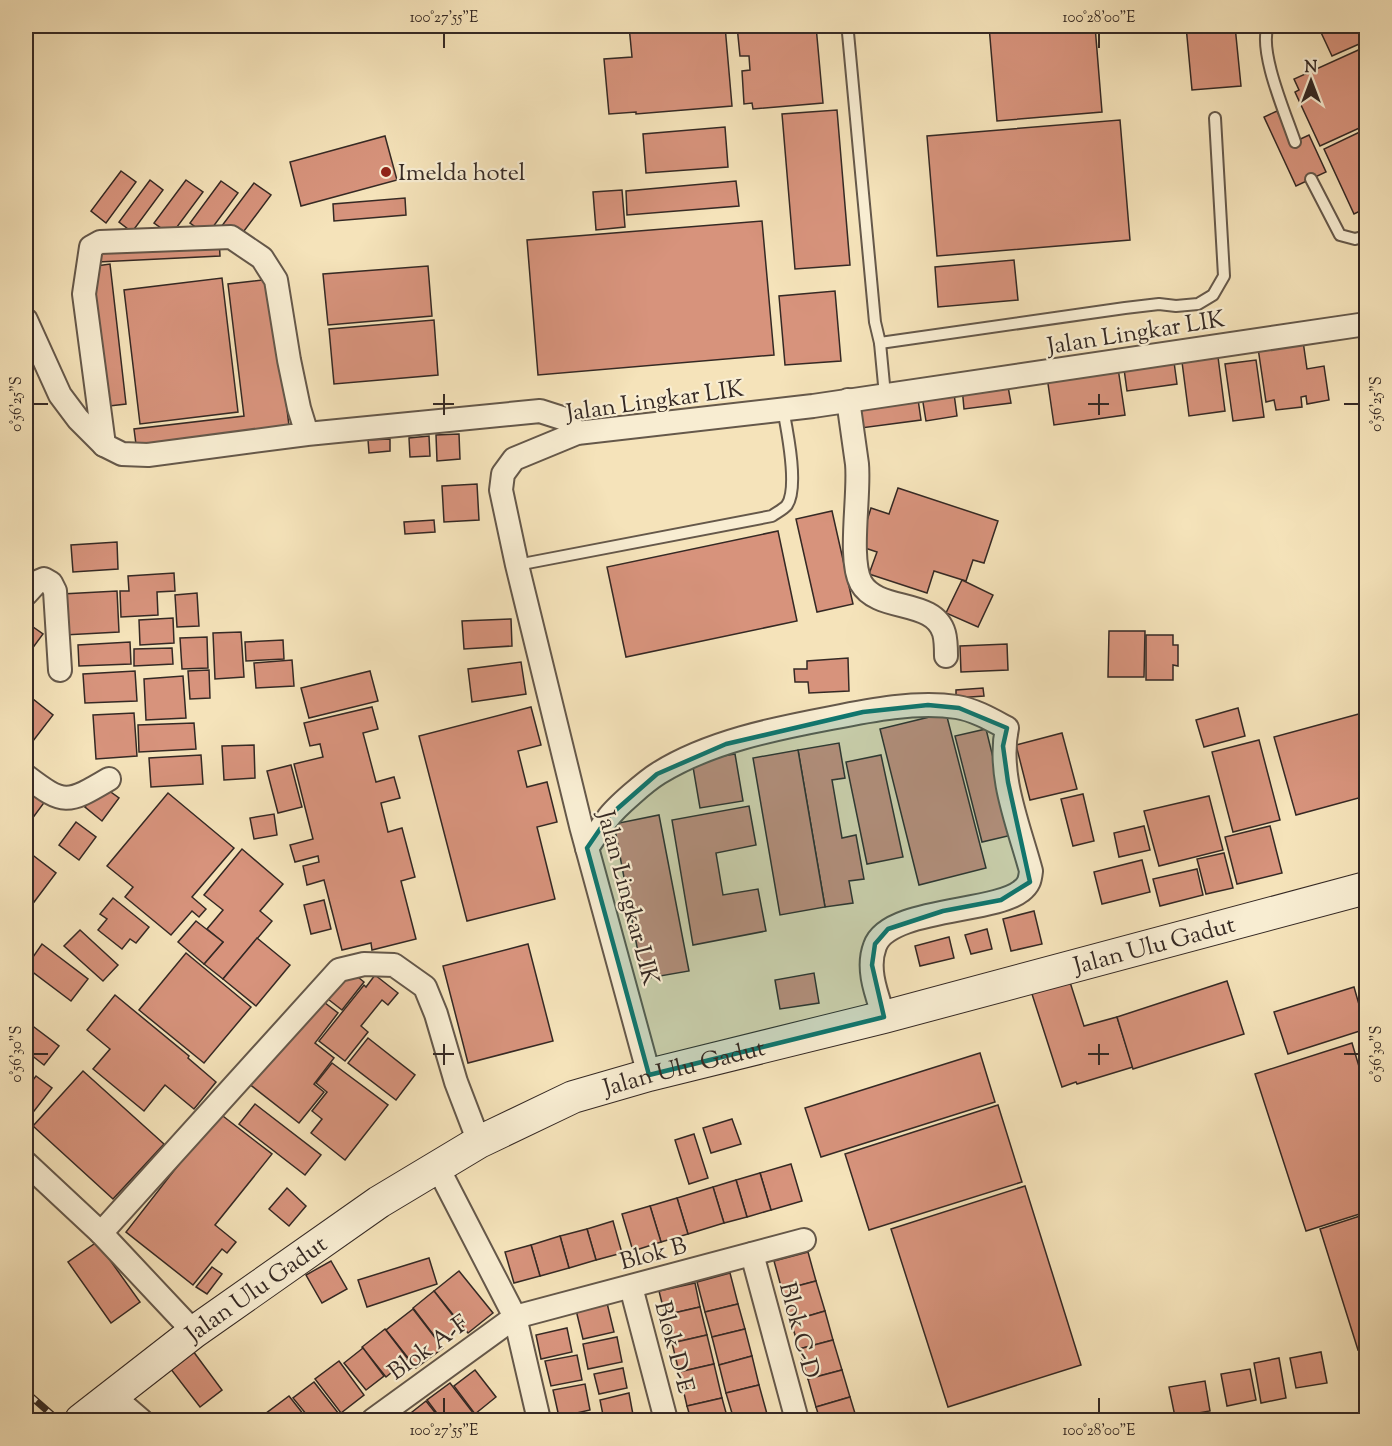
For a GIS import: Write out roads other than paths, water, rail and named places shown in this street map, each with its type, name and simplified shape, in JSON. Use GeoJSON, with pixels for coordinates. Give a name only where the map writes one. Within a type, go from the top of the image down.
{"type":"FeatureCollection","features":[{"type":"Feature","properties":{"kind":"street"},"geometry":{"type":"LineString","coordinates":[[104,445],[84,294],[91,247],[100,242],[231,237],[262,258],[276,280],[289,360],[299,408],[308,434]]}},
{"type":"Feature","properties":{"kind":"street"},"geometry":{"type":"LineString","coordinates":[[26,320],[60,395],[78,419],[104,445],[122,454],[148,455],[308,434],[540,411],[565,419],[577,433]]}},
{"type":"Feature","properties":{"kind":"street","name":"Jalan Lingkar LIK"},"geometry":{"type":"LineString","coordinates":[[649,1075],[587,848],[517,565],[501,490],[503,474],[514,459],[577,433],[783,409],[1023,376],[1366,324]]}},
{"type":"Feature","properties":{"kind":"street"},"geometry":{"type":"LineString","coordinates":[[848,400],[857,465],[855,554],[860,582],[870,594],[929,614],[938,621],[944,632],[946,656]]}},
{"type":"Feature","properties":{"kind":"street"},"geometry":{"type":"LineString","coordinates":[[26,594],[37,582],[44,579],[51,583],[55,591],[60,670]]}},
{"type":"Feature","properties":{"kind":"street"},"geometry":{"type":"LineString","coordinates":[[587,848],[609,816],[657,774],[726,744],[789,726],[863,712],[928,705],[959,708],[989,718],[1007,728],[1004,746],[1008,782],[1031,871],[1030,882],[1020,892],[1001,900],[943,911],[888,929],[875,944],[872,964],[874,983],[884,1017]]}},
{"type":"Feature","properties":{"kind":"street"},"geometry":{"type":"LineString","coordinates":[[26,776],[45,791],[62,799],[77,798],[109,779]]}},
{"type":"Feature","properties":{"kind":"street","name":"Jalan Ulu Gadut"},"geometry":{"type":"LineString","coordinates":[[81,1420],[194,1332],[379,1202],[479,1142],[573,1097],[649,1075],[884,1017],[1366,888]]}},
{"type":"Feature","properties":{"kind":"street"},"geometry":{"type":"LineString","coordinates":[[101,1233],[339,970],[363,964],[394,965],[425,987],[436,1014],[456,1082],[479,1142]]}},
{"type":"Feature","properties":{"kind":"street"},"geometry":{"type":"LineString","coordinates":[[26,1163],[101,1233],[194,1332]]}},
{"type":"Feature","properties":{"kind":"street"},"geometry":{"type":"LineString","coordinates":[[438,1168],[515,1317],[538,1420]]}},
{"type":"Feature","properties":{"kind":"street","name":"Blok B"},"geometry":{"type":"LineString","coordinates":[[515,1317],[804,1240]]}},
{"type":"Feature","properties":{"kind":"street","name":"Blok C-D"},"geometry":{"type":"LineString","coordinates":[[752,1254],[797,1420]]}},
{"type":"Feature","properties":{"kind":"street","name":"Blok D-E"},"geometry":{"type":"LineString","coordinates":[[631,1287],[666,1420]]}},
{"type":"Feature","properties":{"kind":"street","name":"Blok A-F"},"geometry":{"type":"LineString","coordinates":[[373,1420],[515,1317]]}},
{"type":"Feature","properties":{"kind":"street"},"geometry":{"type":"LineString","coordinates":[[113,1396],[141,1420]]}},
{"type":"Feature","properties":{"kind":"lane"},"geometry":{"type":"LineString","coordinates":[[1268,26],[1266,30],[1267,57],[1295,141]]}},
{"type":"Feature","properties":{"kind":"lane"},"geometry":{"type":"LineString","coordinates":[[848,33],[875,322],[880,343],[885,395]]}},
{"type":"Feature","properties":{"kind":"lane"},"geometry":{"type":"LineString","coordinates":[[880,343],[1125,308],[1198,303],[1213,295],[1224,276],[1215,118]]}},
{"type":"Feature","properties":{"kind":"lane"},"geometry":{"type":"LineString","coordinates":[[1311,179],[1340,235],[1355,239],[1366,236]]}},
{"type":"Feature","properties":{"kind":"lane"},"geometry":{"type":"LineString","coordinates":[[517,565],[772,516],[787,505],[792,488],[790,447],[783,409]]}},
{"type":"Feature","properties":{"kind":"railway"},"geometry":{"type":"LineString","coordinates":[[26,1392],[58,1420]]}},
{"type":"Feature","properties":{"kind":"place","name":"Imelda hotel"},"geometry":{"type":"Point","coordinates":[386,172]}}]}
